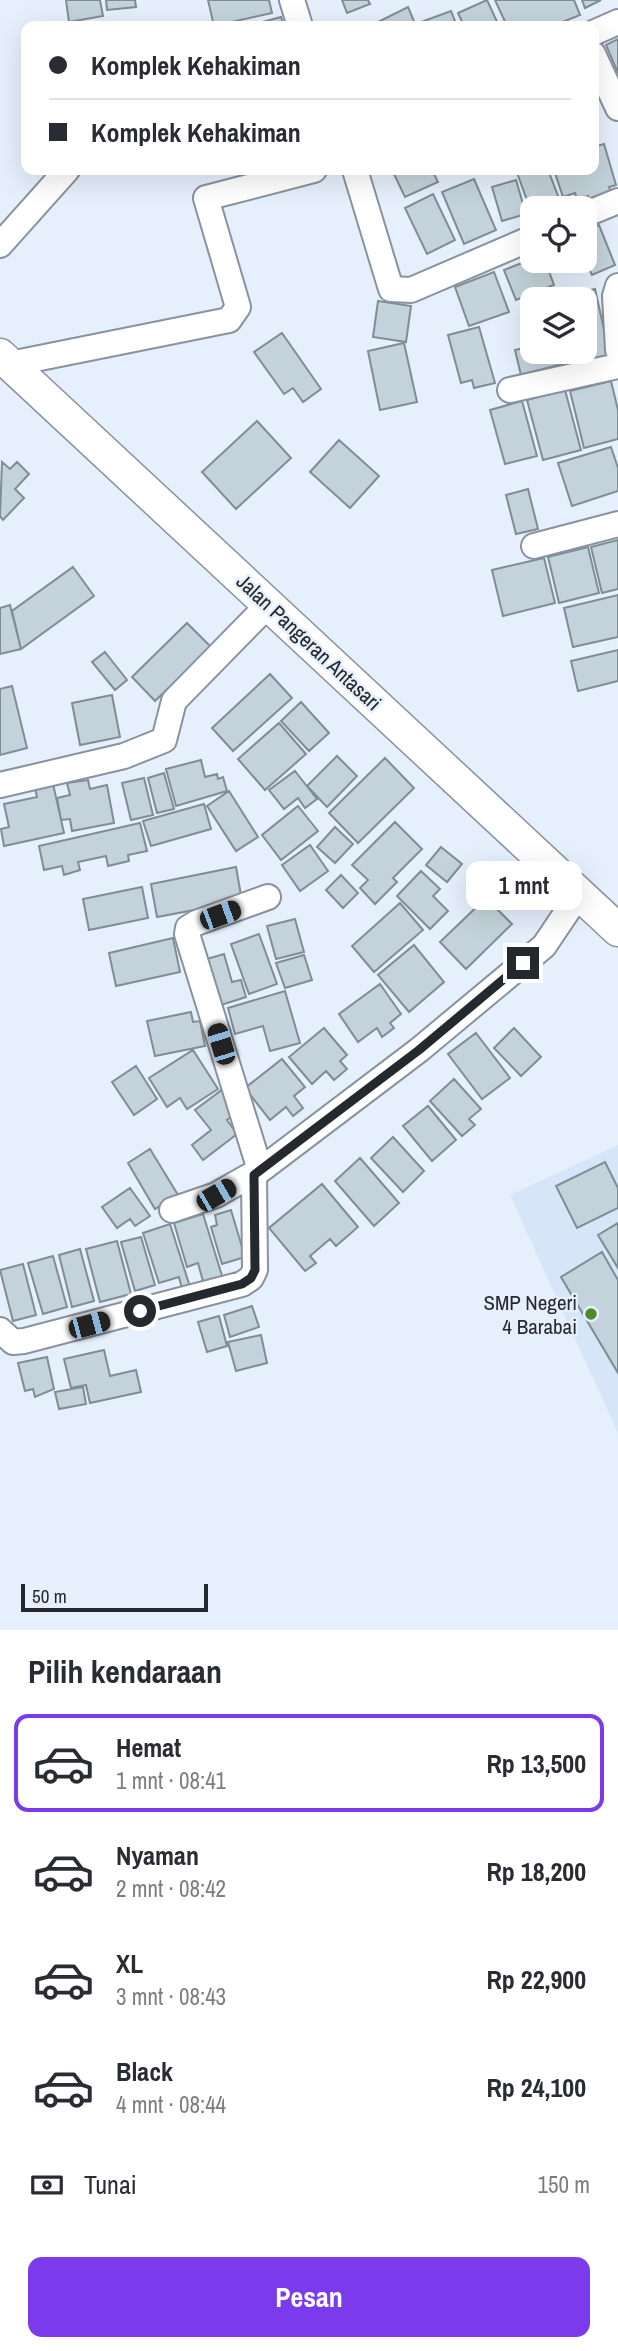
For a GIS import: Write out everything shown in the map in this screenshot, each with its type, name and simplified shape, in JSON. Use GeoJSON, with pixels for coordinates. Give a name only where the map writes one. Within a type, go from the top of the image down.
{"type":"FeatureCollection","features":[{"type":"Feature","properties":{"kind":"main road","name":"Jalan Pangeran Antasari"},"geometry":{"type":"LineString","coordinates":[[5,359],[618,930]]}},
{"type":"Feature","properties":{"kind":"street"},"geometry":{"type":"LineString","coordinates":[[292,0],[298,21]]}},
{"type":"Feature","properties":{"kind":"street"},"geometry":{"type":"LineString","coordinates":[[599,30],[618,22]]}},
{"type":"Feature","properties":{"kind":"street"},"geometry":{"type":"LineString","coordinates":[[599,67],[618,108]]}},
{"type":"Feature","properties":{"kind":"street"},"geometry":{"type":"LineString","coordinates":[[0,245],[63,175]]}},
{"type":"Feature","properties":{"kind":"street"},"geometry":{"type":"LineString","coordinates":[[5,359],[224,322],[236,312],[233,283],[206,198],[295,175]]}},
{"type":"Feature","properties":{"kind":"street"},"geometry":{"type":"LineString","coordinates":[[357,175],[391,289],[411,290],[520,243]]}},
{"type":"Feature","properties":{"kind":"street"},"geometry":{"type":"LineString","coordinates":[[597,210],[618,201]]}},
{"type":"Feature","properties":{"kind":"street"},"geometry":{"type":"LineString","coordinates":[[618,286],[615,296],[618,350]]}},
{"type":"Feature","properties":{"kind":"street"},"geometry":{"type":"LineString","coordinates":[[510,390],[618,366]]}},
{"type":"Feature","properties":{"kind":"street"},"geometry":{"type":"LineString","coordinates":[[534,546],[618,524]]}},
{"type":"Feature","properties":{"kind":"street"},"geometry":{"type":"LineString","coordinates":[[0,785],[124,756],[164,740],[174,701],[268,605]]}},
{"type":"Feature","properties":{"kind":"street"},"geometry":{"type":"LineString","coordinates":[[172,1210],[216,1195],[260,1170],[419,1050],[544,946],[579,894]]}},
{"type":"Feature","properties":{"kind":"street"},"geometry":{"type":"LineString","coordinates":[[0,1330],[13,1342],[24,1341],[242,1284],[251,1278],[255,1270],[252,1183],[260,1170],[187,934],[188,928],[196,923],[268,897]]}},
{"type":"Feature","properties":{"kind":"shaded area","name":"SMP Negeri 4 Barabai"},"geometry":{"type":"Polygon","coordinates":[[[618,1145],[618,1433],[510,1195],[618,1145]]]}},
{"type":"Feature","properties":{"kind":"building"},"geometry":{"type":"Polygon","coordinates":[[[66,0],[100,0],[103,16],[69,21],[66,0]]]}},
{"type":"Feature","properties":{"kind":"building"},"geometry":{"type":"Polygon","coordinates":[[[106,0],[135,0],[136,7],[107,10],[106,0]]]}},
{"type":"Feature","properties":{"kind":"building"},"geometry":{"type":"Polygon","coordinates":[[[208,0],[269,0],[272,13],[236,21],[213,21],[208,0]]]}},
{"type":"Feature","properties":{"kind":"building"},"geometry":{"type":"Polygon","coordinates":[[[342,0],[368,0],[370,4],[347,13],[342,0]]]}},
{"type":"Feature","properties":{"kind":"building"},"geometry":{"type":"Polygon","coordinates":[[[487,0],[497,21],[462,21],[458,13],[487,0]]]}},
{"type":"Feature","properties":{"kind":"building"},"geometry":{"type":"Polygon","coordinates":[[[495,0],[574,0],[580,15],[565,21],[505,21],[495,0]]]}},
{"type":"Feature","properties":{"kind":"building"},"geometry":{"type":"Polygon","coordinates":[[[582,0],[601,0],[585,8],[582,0]]]}},
{"type":"Feature","properties":{"kind":"building"},"geometry":{"type":"Polygon","coordinates":[[[408,7],[414,21],[380,21],[408,7]]]}},
{"type":"Feature","properties":{"kind":"building"},"geometry":{"type":"Polygon","coordinates":[[[451,11],[455,21],[424,21],[451,11]]]}},
{"type":"Feature","properties":{"kind":"building"},"geometry":{"type":"Polygon","coordinates":[[[281,17],[282,21],[266,21],[281,17]]]}},
{"type":"Feature","properties":{"kind":"building"},"geometry":{"type":"Polygon","coordinates":[[[618,39],[618,73],[606,45],[618,39]]]}},
{"type":"Feature","properties":{"kind":"building"},"geometry":{"type":"Polygon","coordinates":[[[604,144],[616,185],[609,187],[614,201],[597,206],[597,196],[576,196],[575,193],[563,196],[556,175],[599,175],[599,145],[604,144]]]}},
{"type":"Feature","properties":{"kind":"building"},"geometry":{"type":"Polygon","coordinates":[[[394,175],[434,175],[438,182],[405,197],[394,175]]]}},
{"type":"Feature","properties":{"kind":"building"},"geometry":{"type":"Polygon","coordinates":[[[518,175],[550,175],[558,196],[526,196],[518,175]]]}},
{"type":"Feature","properties":{"kind":"building"},"geometry":{"type":"Polygon","coordinates":[[[474,179],[496,230],[464,244],[442,192],[474,179]]]}},
{"type":"Feature","properties":{"kind":"building"},"geometry":{"type":"Polygon","coordinates":[[[516,180],[521,196],[520,216],[502,221],[492,187],[516,180]]]}},
{"type":"Feature","properties":{"kind":"building"},"geometry":{"type":"Polygon","coordinates":[[[433,194],[455,240],[427,254],[405,208],[433,194]]]}},
{"type":"Feature","properties":{"kind":"building"},"geometry":{"type":"Polygon","coordinates":[[[599,225],[615,265],[597,273],[599,225]]]}},
{"type":"Feature","properties":{"kind":"building"},"geometry":{"type":"Polygon","coordinates":[[[520,264],[520,273],[550,273],[554,285],[520,287],[520,298],[516,300],[504,270],[520,264]]]}},
{"type":"Feature","properties":{"kind":"building"},"geometry":{"type":"Polygon","coordinates":[[[494,272],[509,312],[469,326],[455,287],[494,272]]]}},
{"type":"Feature","properties":{"kind":"building"},"geometry":{"type":"Polygon","coordinates":[[[597,298],[611,361],[587,367],[586,364],[597,364],[597,298]]]}},
{"type":"Feature","properties":{"kind":"building"},"geometry":{"type":"Polygon","coordinates":[[[378,301],[411,306],[406,342],[373,337],[378,301]]]}},
{"type":"Feature","properties":{"kind":"building"},"geometry":{"type":"Polygon","coordinates":[[[479,327],[495,383],[474,388],[472,380],[461,383],[448,335],[479,327]]]}},
{"type":"Feature","properties":{"kind":"building"},"geometry":{"type":"Polygon","coordinates":[[[282,333],[321,389],[303,402],[293,388],[284,394],[254,352],[282,333]]]}},
{"type":"Feature","properties":{"kind":"building"},"geometry":{"type":"Polygon","coordinates":[[[404,343],[417,402],[380,410],[368,351],[404,343]]]}},
{"type":"Feature","properties":{"kind":"building"},"geometry":{"type":"Polygon","coordinates":[[[520,349],[520,364],[562,364],[521,375],[515,350],[520,349]]]}},
{"type":"Feature","properties":{"kind":"building"},"geometry":{"type":"Polygon","coordinates":[[[611,381],[618,410],[618,439],[584,448],[570,391],[611,381]]]}},
{"type":"Feature","properties":{"kind":"building"},"geometry":{"type":"Polygon","coordinates":[[[565,390],[581,450],[543,460],[527,400],[565,390]]]}},
{"type":"Feature","properties":{"kind":"building"},"geometry":{"type":"Polygon","coordinates":[[[522,401],[537,456],[505,464],[490,410],[522,401]]]}},
{"type":"Feature","properties":{"kind":"building"},"geometry":{"type":"Polygon","coordinates":[[[257,421],[291,458],[236,509],[202,472],[257,421]]]}},
{"type":"Feature","properties":{"kind":"building"},"geometry":{"type":"Polygon","coordinates":[[[339,440],[379,476],[350,508],[310,472],[339,440]]]}},
{"type":"Feature","properties":{"kind":"building"},"geometry":{"type":"Polygon","coordinates":[[[611,447],[618,468],[618,491],[572,506],[558,463],[611,447]]]}},
{"type":"Feature","properties":{"kind":"building"},"geometry":{"type":"Polygon","coordinates":[[[2,462],[10,469],[17,462],[29,474],[15,489],[24,498],[3,520],[0,516],[2,462]]]}},
{"type":"Feature","properties":{"kind":"building"},"geometry":{"type":"Polygon","coordinates":[[[528,489],[538,529],[516,534],[506,495],[528,489]]]}},
{"type":"Feature","properties":{"kind":"building"},"geometry":{"type":"Polygon","coordinates":[[[618,540],[618,589],[602,593],[591,547],[618,540]]]}},
{"type":"Feature","properties":{"kind":"building"},"geometry":{"type":"Polygon","coordinates":[[[588,547],[599,593],[559,603],[548,557],[588,547]]]}},
{"type":"Feature","properties":{"kind":"building"},"geometry":{"type":"Polygon","coordinates":[[[544,558],[555,603],[503,616],[492,570],[544,558]]]}},
{"type":"Feature","properties":{"kind":"building"},"geometry":{"type":"Polygon","coordinates":[[[73,567],[94,596],[21,649],[12,611],[73,567]]]}},
{"type":"Feature","properties":{"kind":"building"},"geometry":{"type":"Polygon","coordinates":[[[618,595],[618,637],[573,647],[564,608],[618,595]]]}},
{"type":"Feature","properties":{"kind":"building"},"geometry":{"type":"Polygon","coordinates":[[[10,605],[21,649],[0,654],[0,608],[10,605]]]}},
{"type":"Feature","properties":{"kind":"building"},"geometry":{"type":"Polygon","coordinates":[[[187,623],[211,647],[155,701],[132,677],[187,623]]]}},
{"type":"Feature","properties":{"kind":"building"},"geometry":{"type":"Polygon","coordinates":[[[618,650],[618,681],[578,691],[571,661],[618,650]]]}},
{"type":"Feature","properties":{"kind":"building"},"geometry":{"type":"Polygon","coordinates":[[[105,652],[127,680],[115,690],[92,662],[105,652]]]}},
{"type":"Feature","properties":{"kind":"building"},"geometry":{"type":"Polygon","coordinates":[[[270,674],[292,698],[233,751],[212,728],[270,674]]]}},
{"type":"Feature","properties":{"kind":"building"},"geometry":{"type":"Polygon","coordinates":[[[12,686],[27,748],[0,755],[0,689],[12,686]]]}},
{"type":"Feature","properties":{"kind":"building"},"geometry":{"type":"Polygon","coordinates":[[[112,695],[120,737],[80,745],[72,703],[112,695]]]}},
{"type":"Feature","properties":{"kind":"building"},"geometry":{"type":"Polygon","coordinates":[[[301,702],[329,733],[309,751],[281,721],[301,702]]]}},
{"type":"Feature","properties":{"kind":"building"},"geometry":{"type":"Polygon","coordinates":[[[279,723],[306,754],[265,790],[238,759],[279,723]]]}},
{"type":"Feature","properties":{"kind":"building"},"geometry":{"type":"Polygon","coordinates":[[[337,756],[357,776],[327,807],[307,786],[337,756]]]}},
{"type":"Feature","properties":{"kind":"building"},"geometry":{"type":"Polygon","coordinates":[[[385,758],[414,788],[358,843],[329,813],[385,758]]]}},
{"type":"Feature","properties":{"kind":"building"},"geometry":{"type":"Polygon","coordinates":[[[201,760],[205,777],[217,774],[218,779],[223,777],[227,791],[176,806],[166,769],[201,760]]]}},
{"type":"Feature","properties":{"kind":"building"},"geometry":{"type":"Polygon","coordinates":[[[295,771],[317,799],[305,808],[298,798],[284,809],[269,790],[295,771]]]}},
{"type":"Feature","properties":{"kind":"building"},"geometry":{"type":"Polygon","coordinates":[[[164,773],[174,809],[157,813],[148,778],[164,773]]]}},
{"type":"Feature","properties":{"kind":"building"},"geometry":{"type":"Polygon","coordinates":[[[144,778],[153,815],[131,820],[122,783],[144,778]]]}},
{"type":"Feature","properties":{"kind":"building"},"geometry":{"type":"Polygon","coordinates":[[[88,780],[90,789],[107,785],[114,823],[72,831],[70,819],[61,820],[57,798],[70,795],[67,783],[88,780]]]}},
{"type":"Feature","properties":{"kind":"building"},"geometry":{"type":"Polygon","coordinates":[[[53,784],[64,833],[4,846],[1,829],[9,827],[4,804],[37,797],[35,787],[53,784]]]}},
{"type":"Feature","properties":{"kind":"building"},"geometry":{"type":"Polygon","coordinates":[[[229,791],[258,837],[236,851],[207,806],[229,791]]]}},
{"type":"Feature","properties":{"kind":"building"},"geometry":{"type":"Polygon","coordinates":[[[204,804],[211,829],[151,846],[143,821],[204,804]]]}},
{"type":"Feature","properties":{"kind":"building"},"geometry":{"type":"Polygon","coordinates":[[[298,806],[318,831],[281,860],[262,835],[298,806]]]}},
{"type":"Feature","properties":{"kind":"building"},"geometry":{"type":"Polygon","coordinates":[[[395,822],[422,849],[393,878],[397,882],[375,904],[360,888],[368,880],[352,865],[395,822]]]}},
{"type":"Feature","properties":{"kind":"building"},"geometry":{"type":"Polygon","coordinates":[[[140,823],[147,851],[128,855],[129,861],[108,866],[106,856],[78,862],[80,870],[64,875],[62,866],[44,870],[39,846],[140,823]]]}},
{"type":"Feature","properties":{"kind":"building"},"geometry":{"type":"Polygon","coordinates":[[[335,827],[353,844],[335,863],[317,847],[335,827]]]}},
{"type":"Feature","properties":{"kind":"building"},"geometry":{"type":"Polygon","coordinates":[[[310,845],[328,871],[300,891],[282,865],[310,845]]]}},
{"type":"Feature","properties":{"kind":"building"},"geometry":{"type":"Polygon","coordinates":[[[441,847],[462,864],[447,882],[426,865],[441,847]]]}},
{"type":"Feature","properties":{"kind":"building"},"geometry":{"type":"Polygon","coordinates":[[[236,867],[242,901],[157,917],[151,884],[236,867]]]}},
{"type":"Feature","properties":{"kind":"building"},"geometry":{"type":"Polygon","coordinates":[[[421,871],[440,889],[433,896],[448,911],[430,929],[397,896],[421,871]]]}},
{"type":"Feature","properties":{"kind":"building"},"geometry":{"type":"Polygon","coordinates":[[[341,875],[358,893],[343,908],[326,890],[341,875]]]}},
{"type":"Feature","properties":{"kind":"building"},"geometry":{"type":"Polygon","coordinates":[[[142,887],[148,918],[89,930],[83,899],[142,887]]]}},
{"type":"Feature","properties":{"kind":"building"},"geometry":{"type":"Polygon","coordinates":[[[486,898],[512,924],[466,969],[440,942],[486,898]]]}},
{"type":"Feature","properties":{"kind":"building"},"geometry":{"type":"Polygon","coordinates":[[[400,903],[423,930],[374,972],[352,946],[400,903]]]}},
{"type":"Feature","properties":{"kind":"building"},"geometry":{"type":"Polygon","coordinates":[[[295,919],[304,952],[276,959],[267,926],[295,919]]]}},
{"type":"Feature","properties":{"kind":"building"},"geometry":{"type":"Polygon","coordinates":[[[259,934],[277,984],[249,994],[231,944],[259,934]]]}},
{"type":"Feature","properties":{"kind":"building"},"geometry":{"type":"Polygon","coordinates":[[[173,938],[180,972],[116,986],[109,953],[173,938]]]}},
{"type":"Feature","properties":{"kind":"building"},"geometry":{"type":"Polygon","coordinates":[[[414,945],[444,982],[409,1012],[378,975],[414,945]]]}},
{"type":"Feature","properties":{"kind":"building"},"geometry":{"type":"Polygon","coordinates":[[[224,954],[232,982],[241,980],[246,997],[221,1005],[207,959],[224,954]]]}},
{"type":"Feature","properties":{"kind":"building"},"geometry":{"type":"Polygon","coordinates":[[[304,955],[312,980],[285,988],[276,963],[304,955]]]}},
{"type":"Feature","properties":{"kind":"building"},"geometry":{"type":"Polygon","coordinates":[[[380,984],[401,1014],[390,1023],[394,1028],[382,1037],[377,1028],[358,1042],[339,1014],[380,984]]]}},
{"type":"Feature","properties":{"kind":"building"},"geometry":{"type":"Polygon","coordinates":[[[285,991],[300,1043],[270,1051],[263,1026],[235,1034],[228,1008],[285,991]]]}},
{"type":"Feature","properties":{"kind":"building"},"geometry":{"type":"Polygon","coordinates":[[[191,1012],[193,1022],[200,1021],[205,1046],[155,1056],[147,1021],[191,1012]]]}},
{"type":"Feature","properties":{"kind":"building"},"geometry":{"type":"Polygon","coordinates":[[[324,1028],[347,1055],[340,1061],[347,1069],[334,1080],[326,1071],[312,1084],[289,1057],[324,1028]]]}},
{"type":"Feature","properties":{"kind":"building"},"geometry":{"type":"Polygon","coordinates":[[[514,1028],[541,1057],[521,1076],[494,1048],[514,1028]]]}},
{"type":"Feature","properties":{"kind":"building"},"geometry":{"type":"Polygon","coordinates":[[[476,1033],[510,1078],[482,1099],[448,1054],[476,1033]]]}},
{"type":"Feature","properties":{"kind":"building"},"geometry":{"type":"Polygon","coordinates":[[[193,1050],[218,1089],[187,1109],[180,1098],[167,1107],[149,1078],[193,1050]]]}},
{"type":"Feature","properties":{"kind":"building"},"geometry":{"type":"Polygon","coordinates":[[[282,1059],[305,1087],[294,1096],[303,1108],[293,1116],[286,1107],[270,1120],[245,1088],[282,1059]]]}},
{"type":"Feature","properties":{"kind":"building"},"geometry":{"type":"Polygon","coordinates":[[[136,1066],[157,1099],[134,1115],[112,1082],[136,1066]]]}},
{"type":"Feature","properties":{"kind":"building"},"geometry":{"type":"Polygon","coordinates":[[[454,1079],[481,1109],[469,1119],[475,1125],[462,1136],[430,1101],[454,1079]]]}},
{"type":"Feature","properties":{"kind":"building"},"geometry":{"type":"Polygon","coordinates":[[[223,1089],[239,1110],[227,1120],[237,1134],[203,1160],[192,1145],[211,1130],[195,1110],[223,1089]]]}},
{"type":"Feature","properties":{"kind":"building"},"geometry":{"type":"Polygon","coordinates":[[[428,1106],[456,1140],[432,1161],[403,1126],[428,1106]]]}},
{"type":"Feature","properties":{"kind":"building"},"geometry":{"type":"Polygon","coordinates":[[[393,1137],[424,1171],[403,1192],[371,1158],[393,1137]]]}},
{"type":"Feature","properties":{"kind":"building"},"geometry":{"type":"Polygon","coordinates":[[[150,1149],[178,1195],[155,1209],[128,1163],[150,1149]]]}},
{"type":"Feature","properties":{"kind":"building"},"geometry":{"type":"Polygon","coordinates":[[[360,1158],[399,1203],[374,1226],[335,1181],[360,1158]]]}},
{"type":"Feature","properties":{"kind":"building"},"geometry":{"type":"Polygon","coordinates":[[[605,1162],[618,1188],[618,1208],[577,1228],[556,1186],[605,1162]]]}},
{"type":"Feature","properties":{"kind":"building"},"geometry":{"type":"Polygon","coordinates":[[[322,1184],[358,1227],[336,1246],[330,1239],[310,1256],[316,1263],[305,1271],[269,1228],[322,1184]]]}},
{"type":"Feature","properties":{"kind":"building"},"geometry":{"type":"Polygon","coordinates":[[[130,1188],[150,1216],[135,1226],[130,1219],[117,1228],[102,1207],[130,1188]]]}},
{"type":"Feature","properties":{"kind":"building"},"geometry":{"type":"Polygon","coordinates":[[[231,1210],[245,1257],[222,1264],[211,1227],[217,1225],[215,1215],[231,1210]]]}},
{"type":"Feature","properties":{"kind":"building"},"geometry":{"type":"Polygon","coordinates":[[[203,1214],[223,1279],[204,1285],[198,1263],[187,1267],[174,1223],[203,1214]]]}},
{"type":"Feature","properties":{"kind":"building"},"geometry":{"type":"Polygon","coordinates":[[[618,1223],[618,1268],[598,1235],[618,1223]]]}},
{"type":"Feature","properties":{"kind":"building"},"geometry":{"type":"Polygon","coordinates":[[[170,1224],[190,1287],[182,1289],[179,1277],[159,1283],[143,1233],[170,1224]]]}},
{"type":"Feature","properties":{"kind":"building"},"geometry":{"type":"Polygon","coordinates":[[[141,1237],[155,1285],[135,1291],[121,1242],[141,1237]]]}},
{"type":"Feature","properties":{"kind":"building"},"geometry":{"type":"Polygon","coordinates":[[[117,1241],[131,1294],[100,1302],[86,1249],[117,1241]]]}},
{"type":"Feature","properties":{"kind":"building"},"geometry":{"type":"Polygon","coordinates":[[[80,1249],[94,1301],[72,1307],[59,1255],[80,1249]]]}},
{"type":"Feature","properties":{"kind":"building"},"geometry":{"type":"Polygon","coordinates":[[[602,1252],[618,1280],[618,1373],[561,1277],[602,1252]]]}},
{"type":"Feature","properties":{"kind":"building"},"geometry":{"type":"Polygon","coordinates":[[[53,1256],[67,1307],[43,1314],[28,1263],[53,1256]]]}},
{"type":"Feature","properties":{"kind":"building"},"geometry":{"type":"Polygon","coordinates":[[[23,1264],[36,1315],[13,1321],[0,1270],[23,1264]]]}},
{"type":"Feature","properties":{"kind":"building"},"geometry":{"type":"Polygon","coordinates":[[[252,1306],[259,1327],[230,1337],[224,1315],[252,1306]]]}},
{"type":"Feature","properties":{"kind":"building"},"geometry":{"type":"Polygon","coordinates":[[[219,1316],[227,1346],[207,1352],[198,1322],[219,1316]]]}},
{"type":"Feature","properties":{"kind":"building"},"geometry":{"type":"Polygon","coordinates":[[[261,1335],[267,1363],[236,1371],[228,1342],[261,1335]]]}},
{"type":"Feature","properties":{"kind":"building"},"geometry":{"type":"Polygon","coordinates":[[[104,1350],[110,1376],[136,1370],[141,1392],[90,1403],[86,1385],[71,1388],[64,1359],[104,1350]]]}},
{"type":"Feature","properties":{"kind":"building"},"geometry":{"type":"Polygon","coordinates":[[[47,1357],[54,1389],[35,1397],[33,1389],[25,1391],[18,1363],[47,1357]]]}},
{"type":"Feature","properties":{"kind":"building"},"geometry":{"type":"Polygon","coordinates":[[[83,1387],[86,1404],[59,1409],[55,1392],[83,1387]]]}},
{"type":"Feature","properties":{"kind":"place","name":"SMP Negeri 4 Barabai"},"geometry":{"type":"Point","coordinates":[591,1314]}},
{"type":"Feature","properties":{"kind":"route"},"geometry":{"type":"LineString","coordinates":[[140,1311],[242,1284],[251,1278],[255,1270],[254,1175],[419,1050],[523,963]]}}]}
